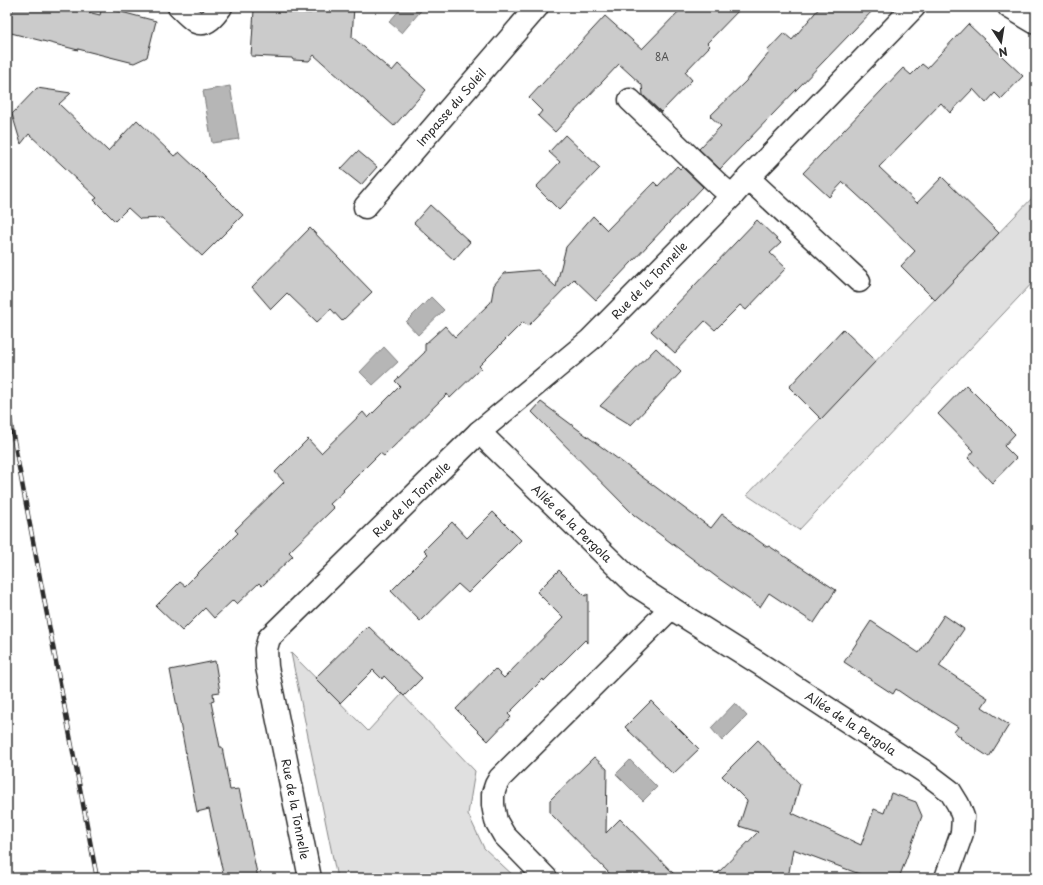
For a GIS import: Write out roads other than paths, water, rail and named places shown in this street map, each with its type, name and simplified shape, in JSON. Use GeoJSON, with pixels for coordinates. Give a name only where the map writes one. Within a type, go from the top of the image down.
{"type":"FeatureCollection","features":[{"type":"Feature","properties":{"kind":"street"},"geometry":{"type":"LineString","coordinates":[[179,7],[196,22],[203,22],[212,18],[221,7]]}},
{"type":"Feature","properties":{"kind":"street","name":"Impasse du Soleil"},"geometry":{"type":"LineString","coordinates":[[366,207],[537,7]]}},
{"type":"Feature","properties":{"kind":"street","name":"Rue de la Tonnelle"},"geometry":{"type":"LineString","coordinates":[[310,878],[267,667],[266,649],[269,638],[479,432],[590,340],[732,196],[914,7]]}},
{"type":"Feature","properties":{"kind":"street"},"geometry":{"type":"LineString","coordinates":[[1010,7],[1036,23]]}},
{"type":"Feature","properties":{"kind":"street"},"geometry":{"type":"LineString","coordinates":[[630,100],[732,196]]}},
{"type":"Feature","properties":{"kind":"street"},"geometry":{"type":"LineString","coordinates":[[748,178],[859,281]]}},
{"type":"Feature","properties":{"kind":"street","name":"Allée de la Pergola"},"geometry":{"type":"LineString","coordinates":[[479,432],[637,586],[779,676],[925,772],[950,791],[958,804],[963,817],[962,833],[946,878]]}},
{"type":"Feature","properties":{"kind":"street"},"geometry":{"type":"LineString","coordinates":[[546,878],[504,836],[498,826],[492,805],[496,785],[500,778],[671,608]]}},
{"type":"Feature","properties":{"kind":"railway"},"geometry":{"type":"LineString","coordinates":[[7,404],[97,878]]}}]}
